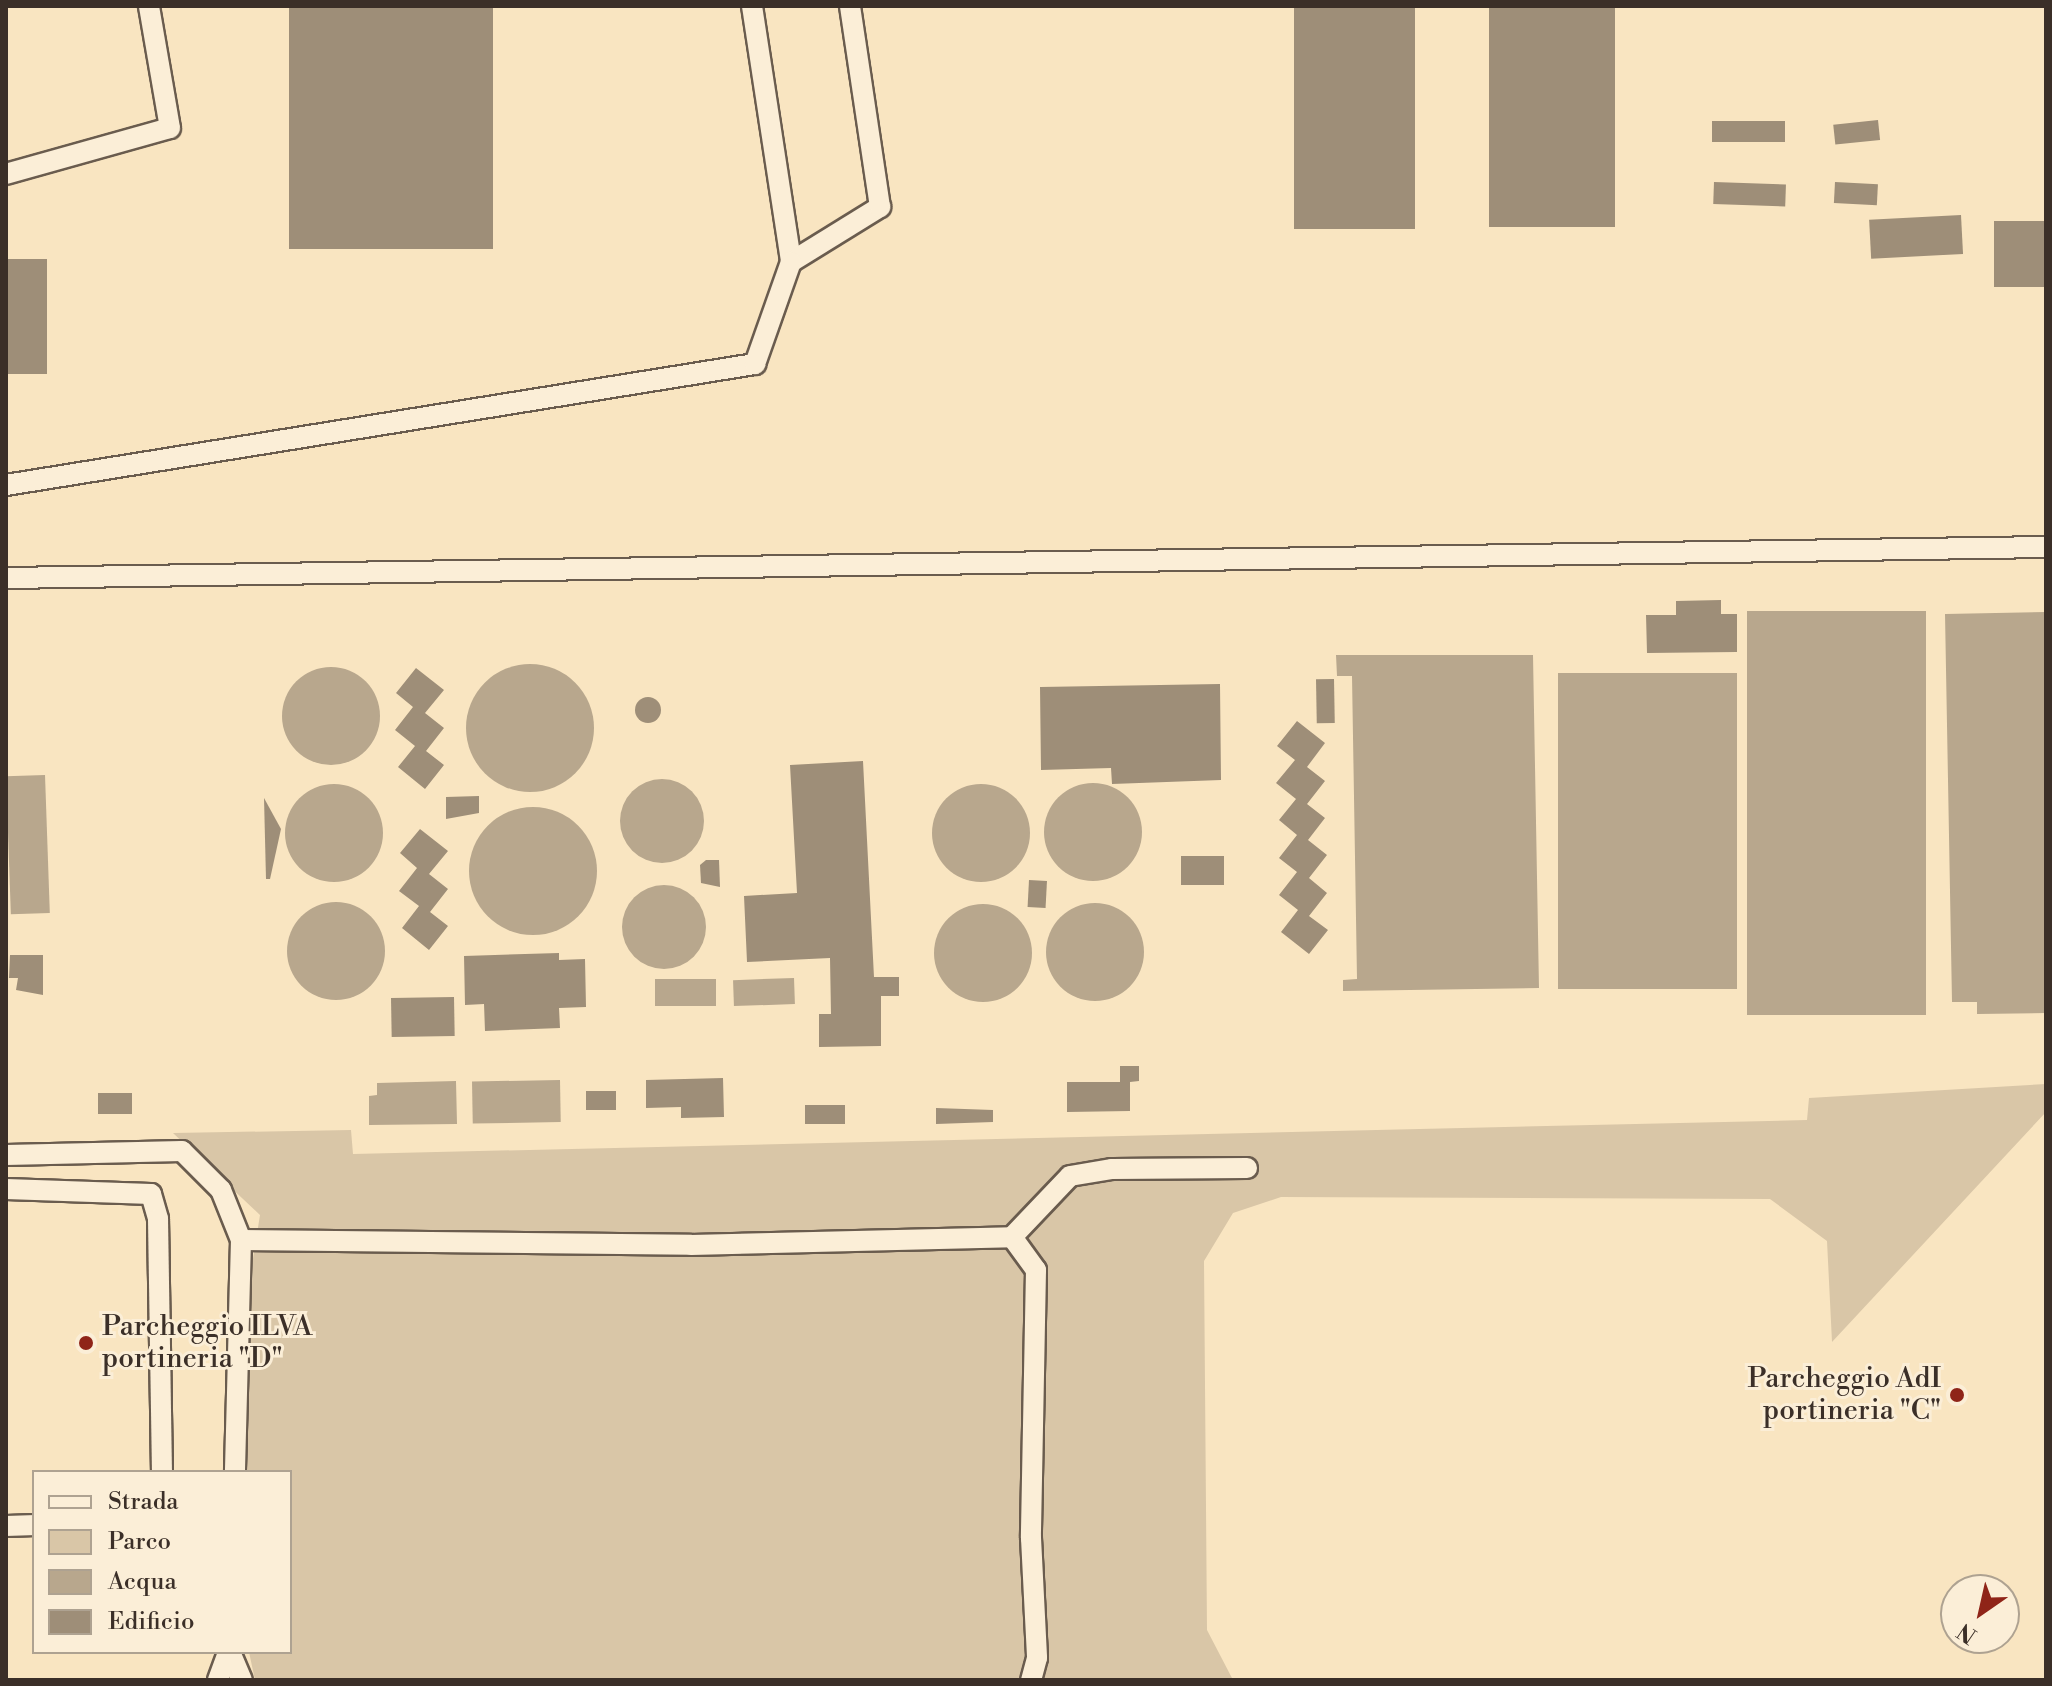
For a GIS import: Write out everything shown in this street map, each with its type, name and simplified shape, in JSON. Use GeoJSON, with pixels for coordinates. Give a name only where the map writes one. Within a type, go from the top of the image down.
{"type":"FeatureCollection","features":[{"type":"Feature","properties":{"kind":"lane"},"geometry":{"type":"LineString","coordinates":[[6,174],[170,128],[149,6]]}},
{"type":"Feature","properties":{"kind":"lane"},"geometry":{"type":"LineString","coordinates":[[6,485],[755,364],[791,262],[752,6]]}},
{"type":"Feature","properties":{"kind":"lane"},"geometry":{"type":"LineString","coordinates":[[791,262],[880,207],[850,6]]}},
{"type":"Feature","properties":{"kind":"lane"},"geometry":{"type":"LineString","coordinates":[[6,578],[2046,547]]}},
{"type":"Feature","properties":{"kind":"lane"},"geometry":{"type":"LineString","coordinates":[[6,1155],[182,1151],[221,1190],[241,1240],[235,1470]]}},
{"type":"Feature","properties":{"kind":"lane"},"geometry":{"type":"LineString","coordinates":[[241,1240],[691,1245],[1012,1237],[1070,1176],[1112,1169],[1247,1168]]}},
{"type":"Feature","properties":{"kind":"lane"},"geometry":{"type":"LineString","coordinates":[[6,1189],[151,1194],[158,1219],[162,1470]]}},
{"type":"Feature","properties":{"kind":"lane"},"geometry":{"type":"LineString","coordinates":[[1012,1237],[1036,1270],[1031,1538],[1037,1658],[1031,1680]]}},
{"type":"Feature","properties":{"kind":"lane"},"geometry":{"type":"LineString","coordinates":[[6,1526],[32,1525]]}},
{"type":"Feature","properties":{"kind":"lane"},"geometry":{"type":"LineString","coordinates":[[218,1680],[228,1654]]}},
{"type":"Feature","properties":{"kind":"lane"},"geometry":{"type":"LineString","coordinates":[[230,1654],[242,1680]]}},
{"type":"Feature","properties":{"kind":"lane"},"geometry":{"type":"LineString","coordinates":[[1037,1658],[1046,1680]]}},
{"type":"Feature","properties":{"kind":"green space"},"geometry":{"type":"Polygon","coordinates":[[[2046,1084],[2046,1112],[1832,1342],[1827,1241],[1770,1199],[1281,1197],[1233,1213],[1204,1261],[1207,1630],[1233,1680],[255,1680],[249,1654],[292,1654],[292,1470],[242,1470],[240,1339],[260,1215],[173,1133],[351,1130],[353,1154],[1807,1120],[1809,1098],[2046,1084]]]}},
{"type":"Feature","properties":{"kind":"water"},"geometry":{"type":"Polygon","coordinates":[[[1747,611],[1926,611],[1926,1015],[1747,1015],[1747,611]]]}},
{"type":"Feature","properties":{"kind":"water"},"geometry":{"type":"Polygon","coordinates":[[[2046,612],[2046,1013],[1977,1014],[1977,1002],[1952,1002],[1945,614],[2046,612]]]}},
{"type":"Feature","properties":{"kind":"water"},"geometry":{"type":"Polygon","coordinates":[[[1336,655],[1533,655],[1539,988],[1343,991],[1343,980],[1357,979],[1352,676],[1337,676],[1336,655]]]}},
{"type":"Feature","properties":{"kind":"water"},"geometry":{"type":"Polygon","coordinates":[[[530,664],[555,669],[575,683],[589,703],[594,728],[589,753],[575,773],[555,787],[530,792],[505,787],[485,773],[471,753],[466,728],[471,703],[485,683],[505,669],[530,664]]]}},
{"type":"Feature","properties":{"kind":"water"},"geometry":{"type":"Polygon","coordinates":[[[331,667],[350,671],[365,682],[376,697],[380,716],[376,735],[365,750],[350,761],[331,765],[312,761],[297,750],[286,735],[282,716],[286,697],[297,682],[312,671],[331,667]]]}},
{"type":"Feature","properties":{"kind":"water"},"geometry":{"type":"Polygon","coordinates":[[[1558,673],[1737,673],[1737,989],[1558,989],[1558,673]]]}},
{"type":"Feature","properties":{"kind":"water"},"geometry":{"type":"Polygon","coordinates":[[[45,775],[50,913],[11,914],[6,776],[45,775]]]}},
{"type":"Feature","properties":{"kind":"water"},"geometry":{"type":"Polygon","coordinates":[[[654,779],[670,779],[686,786],[697,797],[704,821],[701,837],[692,851],[670,863],[654,863],[638,856],[627,845],[620,829],[620,813],[627,797],[638,786],[654,779]]]}},
{"type":"Feature","properties":{"kind":"water"},"geometry":{"type":"Polygon","coordinates":[[[1093,783],[1112,787],[1128,797],[1138,813],[1142,832],[1138,851],[1128,867],[1112,877],[1093,881],[1074,877],[1058,867],[1048,851],[1044,832],[1048,813],[1058,797],[1074,787],[1093,783]]]}},
{"type":"Feature","properties":{"kind":"water"},"geometry":{"type":"Polygon","coordinates":[[[334,784],[353,788],[369,798],[379,814],[383,833],[379,852],[369,868],[353,878],[334,882],[315,878],[299,868],[289,852],[285,833],[289,814],[299,798],[315,788],[334,784]]]}},
{"type":"Feature","properties":{"kind":"water"},"geometry":{"type":"Polygon","coordinates":[[[981,784],[1000,788],[1016,798],[1026,814],[1030,833],[1026,852],[1016,868],[1000,878],[981,882],[962,878],[946,868],[936,852],[932,833],[936,814],[946,798],[962,788],[981,784]]]}},
{"type":"Feature","properties":{"kind":"water"},"geometry":{"type":"Polygon","coordinates":[[[533,807],[558,812],[579,825],[592,846],[597,871],[592,896],[579,917],[558,930],[533,935],[508,930],[487,917],[474,896],[469,871],[474,846],[487,825],[508,812],[533,807]]]}},
{"type":"Feature","properties":{"kind":"water"},"geometry":{"type":"Polygon","coordinates":[[[664,885],[687,892],[699,904],[706,927],[699,950],[687,962],[664,969],[641,962],[629,950],[622,927],[629,904],[641,892],[664,885]]]}},
{"type":"Feature","properties":{"kind":"water"},"geometry":{"type":"Polygon","coordinates":[[[336,902],[355,905],[371,916],[382,932],[385,951],[382,970],[371,986],[355,997],[336,1000],[317,997],[301,986],[290,970],[287,951],[290,932],[301,916],[317,905],[336,902]]]}},
{"type":"Feature","properties":{"kind":"water"},"geometry":{"type":"Polygon","coordinates":[[[1095,903],[1114,907],[1130,917],[1140,933],[1144,952],[1140,971],[1130,987],[1114,997],[1095,1001],[1076,997],[1060,987],[1050,971],[1046,952],[1050,933],[1060,917],[1076,907],[1095,903]]]}},
{"type":"Feature","properties":{"kind":"water"},"geometry":{"type":"Polygon","coordinates":[[[983,904],[1002,908],[1018,918],[1028,934],[1032,953],[1028,972],[1018,988],[1002,998],[983,1002],[964,998],[948,988],[938,972],[934,953],[938,934],[948,918],[964,908],[983,904]]]}},
{"type":"Feature","properties":{"kind":"water"},"geometry":{"type":"Polygon","coordinates":[[[794,978],[795,1004],[734,1006],[733,980],[794,978]]]}},
{"type":"Feature","properties":{"kind":"water"},"geometry":{"type":"Polygon","coordinates":[[[655,979],[716,979],[716,1006],[655,1006],[655,979]]]}},
{"type":"Feature","properties":{"kind":"water"},"geometry":{"type":"Polygon","coordinates":[[[560,1080],[561,1122],[473,1124],[472,1082],[560,1080]]]}},
{"type":"Feature","properties":{"kind":"water"},"geometry":{"type":"Polygon","coordinates":[[[456,1081],[457,1124],[369,1125],[369,1096],[377,1095],[377,1083],[456,1081]]]}},
{"type":"Feature","properties":{"kind":"building"},"geometry":{"type":"Polygon","coordinates":[[[289,6],[493,6],[493,249],[289,249],[289,6]]]}},
{"type":"Feature","properties":{"kind":"building"},"geometry":{"type":"Polygon","coordinates":[[[1294,6],[1415,6],[1415,229],[1294,229],[1294,6]]]}},
{"type":"Feature","properties":{"kind":"building"},"geometry":{"type":"Polygon","coordinates":[[[1489,6],[1615,6],[1615,227],[1489,227],[1489,6]]]}},
{"type":"Feature","properties":{"kind":"building"},"geometry":{"type":"Polygon","coordinates":[[[1878,120],[1880,140],[1835,145],[1833,125],[1878,120]]]}},
{"type":"Feature","properties":{"kind":"building"},"geometry":{"type":"Polygon","coordinates":[[[1712,121],[1785,121],[1785,142],[1712,142],[1712,121]]]}},
{"type":"Feature","properties":{"kind":"building"},"geometry":{"type":"Polygon","coordinates":[[[1714,182],[1786,185],[1785,206],[1713,204],[1714,182]]]}},
{"type":"Feature","properties":{"kind":"building"},"geometry":{"type":"Polygon","coordinates":[[[1835,182],[1878,184],[1877,205],[1834,203],[1835,182]]]}},
{"type":"Feature","properties":{"kind":"building"},"geometry":{"type":"Polygon","coordinates":[[[1961,215],[1963,254],[1871,259],[1869,220],[1961,215]]]}},
{"type":"Feature","properties":{"kind":"building"},"geometry":{"type":"Polygon","coordinates":[[[1994,221],[2046,221],[2046,287],[1994,287],[1994,221]]]}},
{"type":"Feature","properties":{"kind":"building"},"geometry":{"type":"Polygon","coordinates":[[[6,259],[47,259],[47,374],[6,374],[6,259]]]}},
{"type":"Feature","properties":{"kind":"building"},"geometry":{"type":"Polygon","coordinates":[[[1721,600],[1721,614],[1737,614],[1737,652],[1647,653],[1646,615],[1676,615],[1676,601],[1721,600]]]}},
{"type":"Feature","properties":{"kind":"building"},"geometry":{"type":"Polygon","coordinates":[[[416,668],[444,690],[425,713],[444,728],[426,751],[444,765],[425,789],[398,767],[415,746],[395,730],[413,707],[396,693],[416,668]]]}},
{"type":"Feature","properties":{"kind":"building"},"geometry":{"type":"Polygon","coordinates":[[[1316,679],[1334,679],[1335,723],[1317,723],[1316,679]]]}},
{"type":"Feature","properties":{"kind":"building"},"geometry":{"type":"Polygon","coordinates":[[[1220,684],[1221,780],[1112,784],[1111,768],[1041,770],[1040,687],[1220,684]]]}},
{"type":"Feature","properties":{"kind":"building"},"geometry":{"type":"Polygon","coordinates":[[[648,697],[657,701],[661,710],[657,719],[648,723],[639,719],[635,710],[639,701],[648,697]]]}},
{"type":"Feature","properties":{"kind":"building"},"geometry":{"type":"Polygon","coordinates":[[[1297,721],[1325,743],[1307,767],[1325,781],[1307,804],[1325,818],[1308,840],[1327,855],[1309,878],[1327,893],[1309,916],[1328,930],[1309,954],[1281,932],[1298,910],[1279,895],[1297,872],[1279,858],[1297,835],[1279,820],[1296,799],[1276,783],[1295,760],[1277,746],[1297,721]]]}},
{"type":"Feature","properties":{"kind":"building"},"geometry":{"type":"Polygon","coordinates":[[[863,761],[874,977],[899,977],[899,996],[881,996],[881,1046],[819,1047],[819,1014],[831,1014],[830,958],[747,962],[744,896],[797,893],[790,765],[863,761]]]}},
{"type":"Feature","properties":{"kind":"building"},"geometry":{"type":"Polygon","coordinates":[[[479,796],[479,813],[446,819],[446,797],[479,796]]]}},
{"type":"Feature","properties":{"kind":"building"},"geometry":{"type":"Polygon","coordinates":[[[264,798],[281,829],[270,879],[266,879],[264,798]]]}},
{"type":"Feature","properties":{"kind":"building"},"geometry":{"type":"Polygon","coordinates":[[[420,829],[448,851],[429,874],[448,889],[430,912],[448,926],[429,950],[402,928],[419,906],[399,891],[417,868],[400,853],[420,829]]]}},
{"type":"Feature","properties":{"kind":"building"},"geometry":{"type":"Polygon","coordinates":[[[1181,856],[1224,856],[1224,885],[1181,885],[1181,856]]]}},
{"type":"Feature","properties":{"kind":"building"},"geometry":{"type":"Polygon","coordinates":[[[706,860],[719,860],[720,887],[701,883],[700,865],[706,860]]]}},
{"type":"Feature","properties":{"kind":"building"},"geometry":{"type":"Polygon","coordinates":[[[1029,880],[1047,881],[1046,908],[1028,907],[1029,880]]]}},
{"type":"Feature","properties":{"kind":"building"},"geometry":{"type":"Polygon","coordinates":[[[559,953],[559,960],[585,959],[586,1007],[559,1008],[560,1028],[485,1031],[484,1004],[465,1005],[464,956],[559,953]]]}},
{"type":"Feature","properties":{"kind":"building"},"geometry":{"type":"Polygon","coordinates":[[[10,955],[43,955],[43,995],[16,990],[18,978],[9,978],[10,955]]]}},
{"type":"Feature","properties":{"kind":"building"},"geometry":{"type":"Polygon","coordinates":[[[454,997],[455,1036],[392,1037],[391,998],[454,997]]]}},
{"type":"Feature","properties":{"kind":"building"},"geometry":{"type":"Polygon","coordinates":[[[1120,1066],[1139,1066],[1139,1081],[1130,1082],[1130,1111],[1067,1112],[1067,1082],[1120,1082],[1120,1066]]]}},
{"type":"Feature","properties":{"kind":"building"},"geometry":{"type":"Polygon","coordinates":[[[723,1078],[724,1117],[681,1118],[681,1107],[646,1108],[646,1080],[723,1078]]]}},
{"type":"Feature","properties":{"kind":"building"},"geometry":{"type":"Polygon","coordinates":[[[586,1091],[616,1091],[616,1110],[586,1110],[586,1091]]]}},
{"type":"Feature","properties":{"kind":"building"},"geometry":{"type":"Polygon","coordinates":[[[98,1093],[132,1093],[132,1114],[98,1114],[98,1093]]]}},
{"type":"Feature","properties":{"kind":"building"},"geometry":{"type":"Polygon","coordinates":[[[805,1105],[845,1105],[845,1124],[805,1124],[805,1105]]]}},
{"type":"Feature","properties":{"kind":"building"},"geometry":{"type":"Polygon","coordinates":[[[936,1108],[993,1110],[993,1122],[936,1124],[936,1108]]]}},
{"type":"Feature","properties":{"kind":"place","name":"Parcheggio ILVA portineria \"D\""},"geometry":{"type":"Point","coordinates":[86,1343]}},
{"type":"Feature","properties":{"kind":"place","name":"Parcheggio AdI portineria \"C\""},"geometry":{"type":"Point","coordinates":[1957,1395]}}]}
